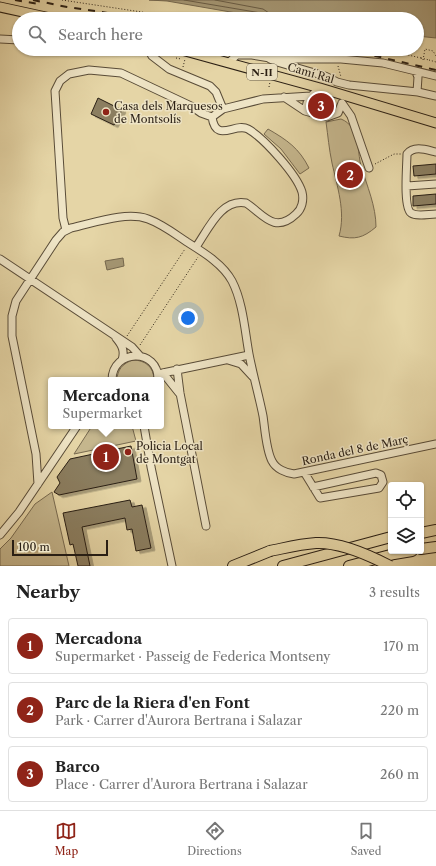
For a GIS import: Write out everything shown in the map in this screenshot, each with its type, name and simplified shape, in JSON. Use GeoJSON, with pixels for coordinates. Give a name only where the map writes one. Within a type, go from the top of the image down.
{"type":"FeatureCollection","features":[{"type":"Feature","properties":{"kind":"highway"},"geometry":{"type":"LineString","coordinates":[[424,532],[436,530]]}},
{"type":"Feature","properties":{"kind":"highway"},"geometry":{"type":"LineString","coordinates":[[283,566],[388,539]]}},
{"type":"Feature","properties":{"kind":"highway"},"geometry":{"type":"LineString","coordinates":[[233,566],[270,551],[297,545],[318,543],[343,547],[371,555],[390,566]]}},
{"type":"Feature","properties":{"kind":"highway"},"geometry":{"type":"LineString","coordinates":[[424,549],[436,547]]}},
{"type":"Feature","properties":{"kind":"highway"},"geometry":{"type":"LineString","coordinates":[[349,566],[394,554]]}},
{"type":"Feature","properties":{"kind":"highway"},"geometry":{"type":"LineString","coordinates":[[367,566],[394,554]]}},
{"type":"Feature","properties":{"kind":"main road"},"geometry":{"type":"LineString","coordinates":[[0,7],[23,12]]}},
{"type":"Feature","properties":{"kind":"main road","name":"Camí Ral"},"geometry":{"type":"LineString","coordinates":[[192,56],[228,63],[320,92],[436,123]]}},
{"type":"Feature","properties":{"kind":"street"},"geometry":{"type":"LineString","coordinates":[[0,40],[12,40]]}},
{"type":"Feature","properties":{"kind":"street"},"geometry":{"type":"LineString","coordinates":[[152,56],[170,69],[210,86],[219,97],[223,109]]}},
{"type":"Feature","properties":{"kind":"street"},"geometry":{"type":"LineString","coordinates":[[228,63],[236,56]]}},
{"type":"Feature","properties":{"kind":"street"},"geometry":{"type":"LineString","coordinates":[[246,68],[252,56]]}},
{"type":"Feature","properties":{"kind":"street"},"geometry":{"type":"LineString","coordinates":[[258,56],[286,59],[348,60],[383,64],[436,76]]}},
{"type":"Feature","properties":{"kind":"street"},"geometry":{"type":"LineString","coordinates":[[270,58],[276,62],[325,76],[343,85],[417,92],[436,96]]}},
{"type":"Feature","properties":{"kind":"street"},"geometry":{"type":"LineString","coordinates":[[38,484],[36,454],[12,329],[12,316],[16,301],[56,240],[66,230],[63,218],[55,90],[60,81],[69,74],[89,70],[121,73],[212,117]]}},
{"type":"Feature","properties":{"kind":"street"},"geometry":{"type":"LineString","coordinates":[[416,72],[418,77],[417,92]]}},
{"type":"Feature","properties":{"kind":"street"},"geometry":{"type":"LineString","coordinates":[[212,117],[223,109],[283,97],[311,96],[320,92]]}},
{"type":"Feature","properties":{"kind":"street"},"geometry":{"type":"LineString","coordinates":[[305,111],[311,96]]}},
{"type":"Feature","properties":{"kind":"street"},"geometry":{"type":"LineString","coordinates":[[283,97],[305,111],[327,117],[338,112],[342,102],[351,116],[369,168]]}},
{"type":"Feature","properties":{"kind":"street"},"geometry":{"type":"LineString","coordinates":[[196,247],[219,213],[231,204],[246,203],[266,219],[281,222],[291,218],[298,212],[302,199],[301,189],[291,174],[282,161],[264,142],[250,130],[243,127],[225,132],[220,130],[214,126],[212,117]]}},
{"type":"Feature","properties":{"kind":"street"},"geometry":{"type":"LineString","coordinates":[[436,152],[417,149],[412,150],[408,154],[407,186],[407,203],[409,211],[417,215],[436,214]]}},
{"type":"Feature","properties":{"kind":"street"},"geometry":{"type":"LineString","coordinates":[[407,186],[436,184]]}},
{"type":"Feature","properties":{"kind":"street","name":"Ronda del 8 de Març"},"geometry":{"type":"LineString","coordinates":[[66,230],[124,217],[142,217],[155,222],[196,247],[219,264],[229,275],[238,296],[271,459],[277,467],[290,474],[294,474],[436,444]]}},
{"type":"Feature","properties":{"kind":"street"},"geometry":{"type":"LineString","coordinates":[[0,259],[132,347],[140,356],[152,363],[160,376],[177,369],[249,355]]}},
{"type":"Feature","properties":{"kind":"street"},"geometry":{"type":"LineString","coordinates":[[112,377],[114,369],[124,356],[122,346],[114,334]]}},
{"type":"Feature","properties":{"kind":"street"},"geometry":{"type":"LineString","coordinates":[[122,360],[134,355],[140,356]]}},
{"type":"Feature","properties":{"kind":"street"},"geometry":{"type":"LineString","coordinates":[[228,360],[234,361],[246,368],[255,379]]}},
{"type":"Feature","properties":{"kind":"street"},"geometry":{"type":"LineString","coordinates":[[177,369],[180,393],[206,526]]}},
{"type":"Feature","properties":{"kind":"street"},"geometry":{"type":"LineString","coordinates":[[164,379],[180,393]]}},
{"type":"Feature","properties":{"kind":"street"},"geometry":{"type":"LineString","coordinates":[[0,535],[19,512],[75,429]]}},
{"type":"Feature","properties":{"kind":"street"},"geometry":{"type":"LineString","coordinates":[[145,429],[172,566]]}},
{"type":"Feature","properties":{"kind":"street"},"geometry":{"type":"LineString","coordinates":[[304,472],[313,487],[320,498],[379,488],[383,482],[381,475],[376,473],[313,487]]}},
{"type":"Feature","properties":{"kind":"path"},"geometry":{"type":"LineString","coordinates":[[62,0],[142,12]]}},
{"type":"Feature","properties":{"kind":"path"},"geometry":{"type":"LineString","coordinates":[[423,60],[426,49],[433,51],[436,56]]}},
{"type":"Feature","properties":{"kind":"path"},"geometry":{"type":"LineString","coordinates":[[412,56],[436,62]]}},
{"type":"Feature","properties":{"kind":"path"},"geometry":{"type":"LineString","coordinates":[[183,68],[186,57]]}},
{"type":"Feature","properties":{"kind":"path"},"geometry":{"type":"LineString","coordinates":[[337,62],[343,85]]}},
{"type":"Feature","properties":{"kind":"path"},"geometry":{"type":"LineString","coordinates":[[268,87],[271,80]]}},
{"type":"Feature","properties":{"kind":"path"},"geometry":{"type":"LineString","coordinates":[[320,92],[332,101]]}},
{"type":"Feature","properties":{"kind":"path"},"geometry":{"type":"LineString","coordinates":[[369,168],[394,154],[408,154]]}},
{"type":"Feature","properties":{"kind":"path"},"geometry":{"type":"LineString","coordinates":[[126,338],[186,248]]}},
{"type":"Feature","properties":{"kind":"path"},"geometry":{"type":"LineString","coordinates":[[139,347],[198,257]]}},
{"type":"Feature","properties":{"kind":"shaded area"},"geometry":{"type":"Polygon","coordinates":[[[341,119],[350,126],[356,137],[361,166],[371,196],[376,219],[376,227],[363,236],[354,238],[339,236],[342,218],[341,208],[331,158],[326,122],[341,119]]]}},
{"type":"Feature","properties":{"kind":"shaded area"},"geometry":{"type":"Polygon","coordinates":[[[268,129],[292,145],[301,155],[309,168],[300,174],[281,149],[264,134],[268,129]]]}},
{"type":"Feature","properties":{"kind":"shaded area"},"geometry":{"type":"Polygon","coordinates":[[[137,360],[145,363],[151,368],[154,377],[117,377],[121,367],[126,363],[137,360]]]}},
{"type":"Feature","properties":{"kind":"shaded area"},"geometry":{"type":"Polygon","coordinates":[[[90,429],[133,429],[136,441],[74,454],[90,429]]]}},
{"type":"Feature","properties":{"kind":"shaded area"},"geometry":{"type":"Polygon","coordinates":[[[52,492],[69,566],[0,566],[0,549],[11,538],[35,504],[52,492]]]}},
{"type":"Feature","properties":{"kind":"water"},"geometry":{"type":"Polygon","coordinates":[[[149,0],[436,0],[436,38],[424,37],[424,12],[231,12],[167,1],[149,0]]]}},
{"type":"Feature","properties":{"kind":"water"},"geometry":{"type":"Polygon","coordinates":[[[123,258],[124,266],[107,270],[105,261],[123,258]]]}},
{"type":"Feature","properties":{"kind":"building","name":"Casa dels Marquesos de Montsolís"},"geometry":{"type":"Polygon","coordinates":[[[98,98],[122,110],[114,125],[91,114],[98,98]]]}},
{"type":"Feature","properties":{"kind":"building"},"geometry":{"type":"Polygon","coordinates":[[[436,164],[436,174],[414,176],[413,166],[436,164]]]}},
{"type":"Feature","properties":{"kind":"building"},"geometry":{"type":"Polygon","coordinates":[[[436,194],[436,204],[413,206],[413,196],[436,194]]]}},
{"type":"Feature","properties":{"kind":"building"},"geometry":{"type":"Polygon","coordinates":[[[131,446],[137,479],[59,495],[54,492],[60,483],[57,477],[70,459],[131,446]]]}},
{"type":"Feature","properties":{"kind":"building"},"geometry":{"type":"Polygon","coordinates":[[[130,500],[132,507],[142,505],[151,548],[136,551],[132,529],[127,530],[125,518],[82,527],[90,566],[78,566],[73,544],[70,545],[63,513],[130,500]]]}},
{"type":"Feature","properties":{"kind":"railway"},"geometry":{"type":"LineString","coordinates":[[15,0],[39,4]]}},
{"type":"Feature","properties":{"kind":"railway"},"geometry":{"type":"LineString","coordinates":[[33,0],[101,12]]}},
{"type":"Feature","properties":{"kind":"railway"},"geometry":{"type":"LineString","coordinates":[[376,56],[436,70]]}},
{"type":"Feature","properties":{"kind":"place","name":"Barco"},"geometry":{"type":"Point","coordinates":[321,106]}},
{"type":"Feature","properties":{"kind":"place","name":"Casa dels Marquesos de Montsolís"},"geometry":{"type":"Point","coordinates":[106,112]}},
{"type":"Feature","properties":{"kind":"place","name":"Parc de la Riera d'en Font"},"geometry":{"type":"Point","coordinates":[350,175]}},
{"type":"Feature","properties":{"kind":"place","name":"Policia Local de Montgat"},"geometry":{"type":"Point","coordinates":[128,452]}},
{"type":"Feature","properties":{"kind":"place","name":"Mercadona"},"geometry":{"type":"Point","coordinates":[106,457]}}]}
